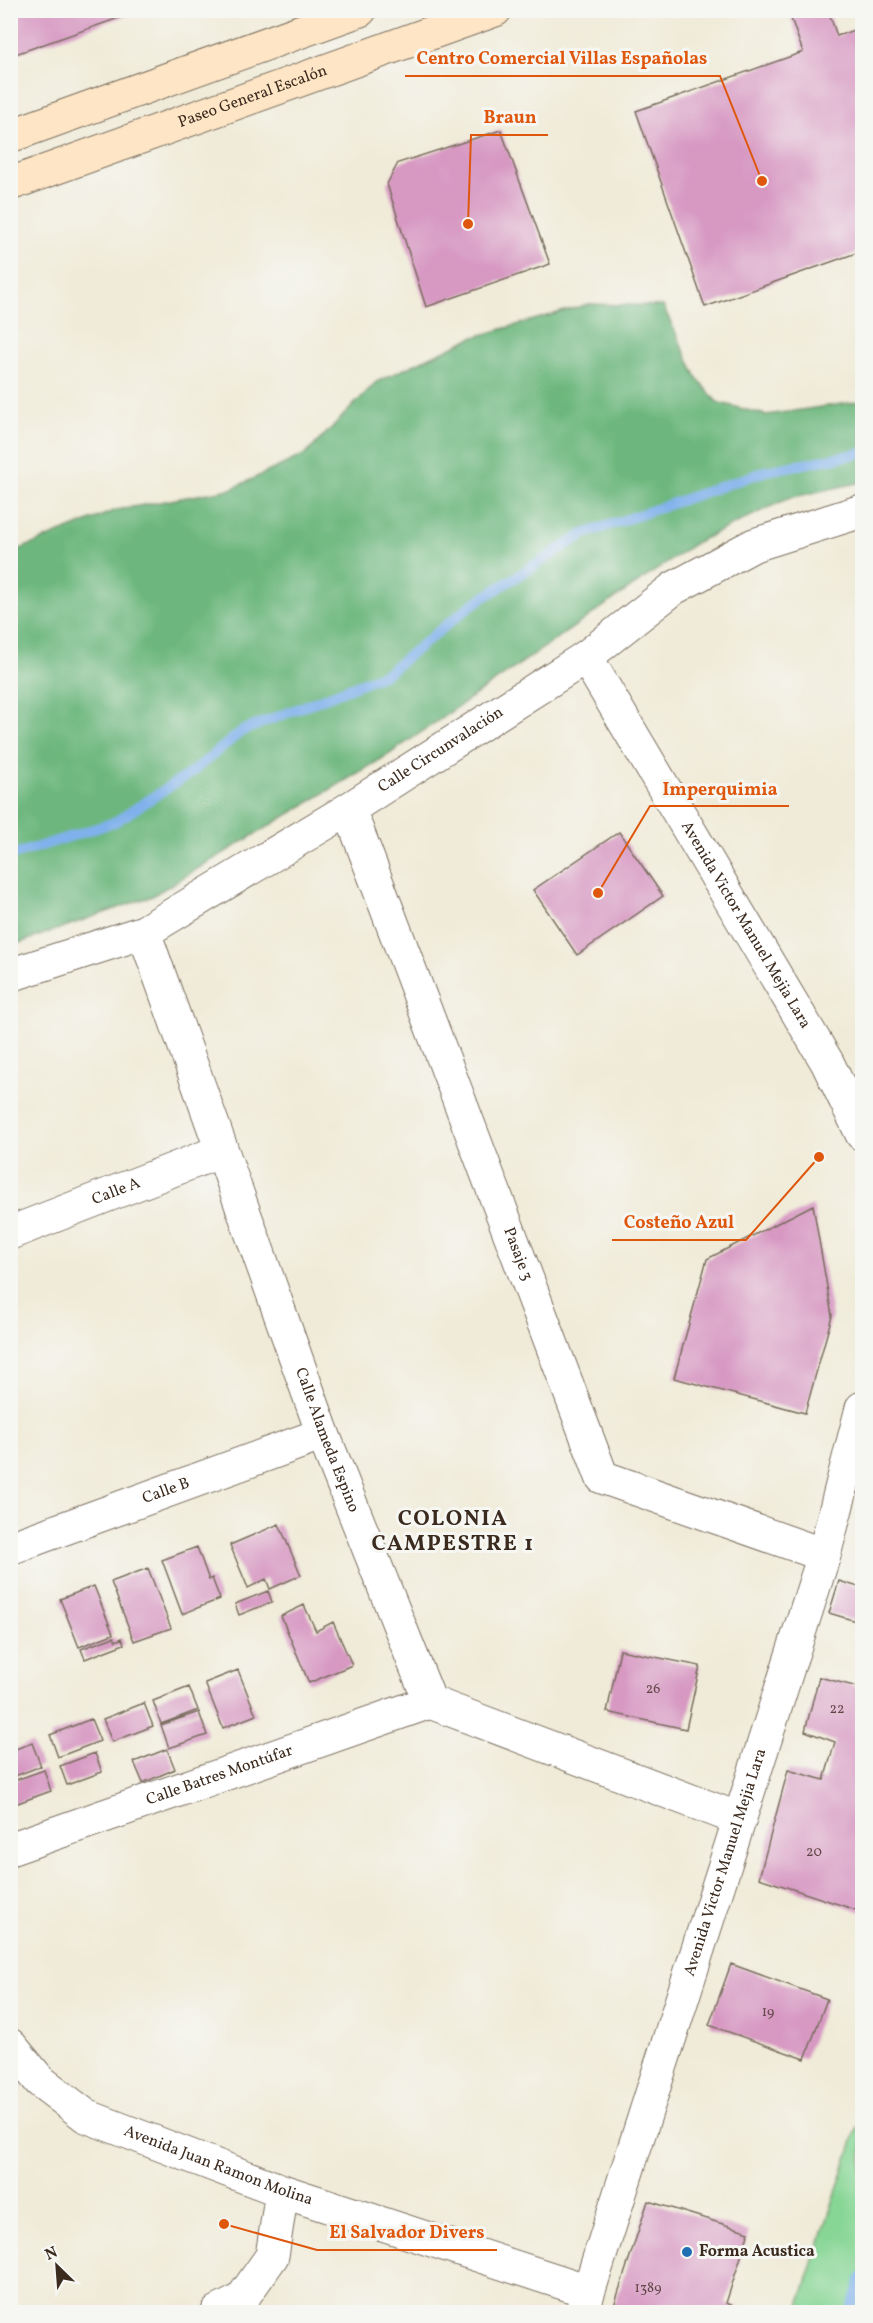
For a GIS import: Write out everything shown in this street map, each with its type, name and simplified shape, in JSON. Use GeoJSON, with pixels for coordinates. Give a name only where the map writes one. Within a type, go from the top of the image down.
{"type":"FeatureCollection","features":[{"type":"Feature","properties":{"kind":"main road"},"geometry":{"type":"LineString","coordinates":[[10,136],[360,10]]}},
{"type":"Feature","properties":{"kind":"main road","name":"Paseo General Escalón"},"geometry":{"type":"LineString","coordinates":[[10,184],[495,10]]}},
{"type":"Feature","properties":{"kind":"street","name":"Calle Circunvalación"},"geometry":{"type":"LineString","coordinates":[[10,975],[144,932],[349,809],[586,657],[674,588],[754,544],[862,511]]}},
{"type":"Feature","properties":{"kind":"street","name":"Avenida Victor Manuel Mejia Lara"},"geometry":{"type":"LineString","coordinates":[[586,657],[827,1062],[862,1134]]}},
{"type":"Feature","properties":{"kind":"street","name":"Pasaje 3"},"geometry":{"type":"LineString","coordinates":[[349,809],[602,1477],[825,1556]]}},
{"type":"Feature","properties":{"kind":"street","name":"Calle Alameda Espino"},"geometry":{"type":"LineString","coordinates":[[144,932],[323,1434],[430,1702]]}},
{"type":"Feature","properties":{"kind":"street","name":"Calle A"},"geometry":{"type":"LineString","coordinates":[[10,1233],[221,1151]]}},
{"type":"Feature","properties":{"kind":"street","name":"Avenida Victor Manuel Mejia Lara"},"geometry":{"type":"LineString","coordinates":[[585,2302],[825,1556],[862,1408]]}},
{"type":"Feature","properties":{"kind":"street","name":"Calle B"},"geometry":{"type":"LineString","coordinates":[[10,1548],[323,1434]]}},
{"type":"Feature","properties":{"kind":"street"},"geometry":{"type":"LineString","coordinates":[[430,1702],[740,1819]]}},
{"type":"Feature","properties":{"kind":"street","name":"Calle Batres Montúfar"},"geometry":{"type":"LineString","coordinates":[[10,1849],[430,1702]]}},
{"type":"Feature","properties":{"kind":"street","name":"Avenida Juan Ramon Molina"},"geometry":{"type":"LineString","coordinates":[[10,2045],[40,2081],[86,2116],[282,2192],[585,2302]]}},
{"type":"Feature","properties":{"kind":"street"},"geometry":{"type":"LineString","coordinates":[[218,2313],[241,2300],[273,2256],[282,2192]]}},
{"type":"Feature","properties":{"kind":"green space"},"geometry":{"type":"Polygon","coordinates":[[[589,304],[663,306],[697,378],[717,402],[766,415],[862,401],[862,482],[789,498],[697,542],[388,755],[152,896],[11,946],[10,557],[15,551],[116,510],[231,489],[306,454],[376,382],[471,338],[589,304]]]}},
{"type":"Feature","properties":{"kind":"green space"},"geometry":{"type":"Polygon","coordinates":[[[862,2113],[862,2312],[797,2312],[862,2113]]]}},
{"type":"Feature","properties":{"kind":"building"},"geometry":{"type":"Polygon","coordinates":[[[10,10],[139,10],[139,11],[10,56],[10,10]]]}},
{"type":"Feature","properties":{"kind":"building"},"geometry":{"type":"Polygon","coordinates":[[[788,10],[828,10],[837,36],[862,27],[862,251],[705,307],[636,111],[803,52],[788,10]]]}},
{"type":"Feature","properties":{"kind":"building"},"geometry":{"type":"Polygon","coordinates":[[[501,130],[550,264],[426,307],[387,184],[398,163],[501,130]]]}},
{"type":"Feature","properties":{"kind":"building"},"geometry":{"type":"Polygon","coordinates":[[[619,832],[663,896],[577,955],[533,890],[619,832]]]}},
{"type":"Feature","properties":{"kind":"building"},"geometry":{"type":"Polygon","coordinates":[[[813,1205],[832,1316],[805,1413],[674,1378],[707,1259],[813,1205]]]}},
{"type":"Feature","properties":{"kind":"building"},"geometry":{"type":"Polygon","coordinates":[[[279,1524],[301,1575],[270,1589],[266,1579],[248,1588],[230,1545],[279,1524]]]}},
{"type":"Feature","properties":{"kind":"building"},"geometry":{"type":"Polygon","coordinates":[[[197,1547],[209,1580],[212,1578],[220,1599],[182,1614],[162,1560],[197,1547]]]}},
{"type":"Feature","properties":{"kind":"building"},"geometry":{"type":"Polygon","coordinates":[[[148,1568],[171,1628],[134,1641],[111,1582],[148,1568]]]}},
{"type":"Feature","properties":{"kind":"building"},"geometry":{"type":"Polygon","coordinates":[[[839,1581],[862,1588],[862,1623],[829,1613],[839,1581]]]}},
{"type":"Feature","properties":{"kind":"building"},"geometry":{"type":"Polygon","coordinates":[[[94,1586],[113,1634],[79,1647],[60,1599],[94,1586]]]}},
{"type":"Feature","properties":{"kind":"building"},"geometry":{"type":"Polygon","coordinates":[[[268,1591],[272,1602],[239,1615],[235,1604],[268,1591]]]}},
{"type":"Feature","properties":{"kind":"building"},"geometry":{"type":"Polygon","coordinates":[[[304,1605],[316,1631],[333,1622],[352,1665],[309,1683],[281,1616],[304,1605]]]}},
{"type":"Feature","properties":{"kind":"building"},"geometry":{"type":"Polygon","coordinates":[[[114,1637],[116,1641],[122,1638],[124,1644],[85,1659],[81,1649],[114,1637]]]}},
{"type":"Feature","properties":{"kind":"building"},"geometry":{"type":"Polygon","coordinates":[[[620,1650],[700,1666],[686,1729],[607,1712],[620,1650]]]}},
{"type":"Feature","properties":{"kind":"building"},"geometry":{"type":"Polygon","coordinates":[[[238,1670],[256,1715],[223,1728],[205,1683],[238,1670]]]}},
{"type":"Feature","properties":{"kind":"building"},"geometry":{"type":"Polygon","coordinates":[[[819,1677],[862,1688],[862,1912],[759,1878],[788,1770],[824,1780],[835,1742],[805,1731],[819,1677]]]}},
{"type":"Feature","properties":{"kind":"building"},"geometry":{"type":"Polygon","coordinates":[[[189,1687],[198,1710],[161,1724],[153,1701],[189,1687]]]}},
{"type":"Feature","properties":{"kind":"building"},"geometry":{"type":"Polygon","coordinates":[[[144,1703],[153,1726],[112,1742],[103,1719],[144,1703]]]}},
{"type":"Feature","properties":{"kind":"building"},"geometry":{"type":"Polygon","coordinates":[[[199,1712],[207,1735],[169,1748],[161,1725],[199,1712]]]}},
{"type":"Feature","properties":{"kind":"building"},"geometry":{"type":"Polygon","coordinates":[[[91,1719],[100,1741],[58,1757],[50,1735],[91,1719]]]}},
{"type":"Feature","properties":{"kind":"building"},"geometry":{"type":"Polygon","coordinates":[[[32,1743],[41,1766],[10,1778],[10,1751],[32,1743]]]}},
{"type":"Feature","properties":{"kind":"building"},"geometry":{"type":"Polygon","coordinates":[[[167,1749],[175,1769],[143,1783],[134,1762],[167,1749]]]}},
{"type":"Feature","properties":{"kind":"building"},"geometry":{"type":"Polygon","coordinates":[[[95,1753],[102,1772],[67,1785],[60,1766],[95,1753]]]}},
{"type":"Feature","properties":{"kind":"building"},"geometry":{"type":"Polygon","coordinates":[[[44,1770],[51,1791],[15,1804],[10,1791],[10,1782],[44,1770]]]}},
{"type":"Feature","properties":{"kind":"building"},"geometry":{"type":"Polygon","coordinates":[[[731,1964],[827,1999],[805,2059],[709,2025],[731,1964]]]}},
{"type":"Feature","properties":{"kind":"building","name":"Forma Acustica"},"geometry":{"type":"Polygon","coordinates":[[[648,2201],[749,2232],[726,2303],[750,2312],[612,2312],[648,2201]]]}},
{"type":"Feature","properties":{"kind":"waterway"},"geometry":{"type":"LineString","coordinates":[[10,856],[115,822],[192,772],[242,731],[387,673],[470,606],[584,534],[766,471],[862,453]]}},
{"type":"Feature","properties":{"kind":"waterway"},"geometry":{"type":"LineString","coordinates":[[850,2312],[862,2277]]}},
{"type":"Feature","properties":{"kind":"place","name":"Centro Comercial Villas Españolas"},"geometry":{"type":"Point","coordinates":[762,181]}},
{"type":"Feature","properties":{"kind":"place","name":"Braun"},"geometry":{"type":"Point","coordinates":[468,224]}},
{"type":"Feature","properties":{"kind":"place","name":"Imperquimia"},"geometry":{"type":"Point","coordinates":[598,893]}},
{"type":"Feature","properties":{"kind":"place","name":"Costeño Azul"},"geometry":{"type":"Point","coordinates":[819,1157]}},
{"type":"Feature","properties":{"kind":"place","name":"El Salvador Divers"},"geometry":{"type":"Point","coordinates":[224,2224]}},
{"type":"Feature","properties":{"kind":"place","name":"Forma Acustica"},"geometry":{"type":"Point","coordinates":[687,2252]}},
{"type":"Feature","properties":{"kind":"district","name":"COLONIA CAMPESTRE 1"},"geometry":{"type":"Point","coordinates":[453,1532]}}]}
